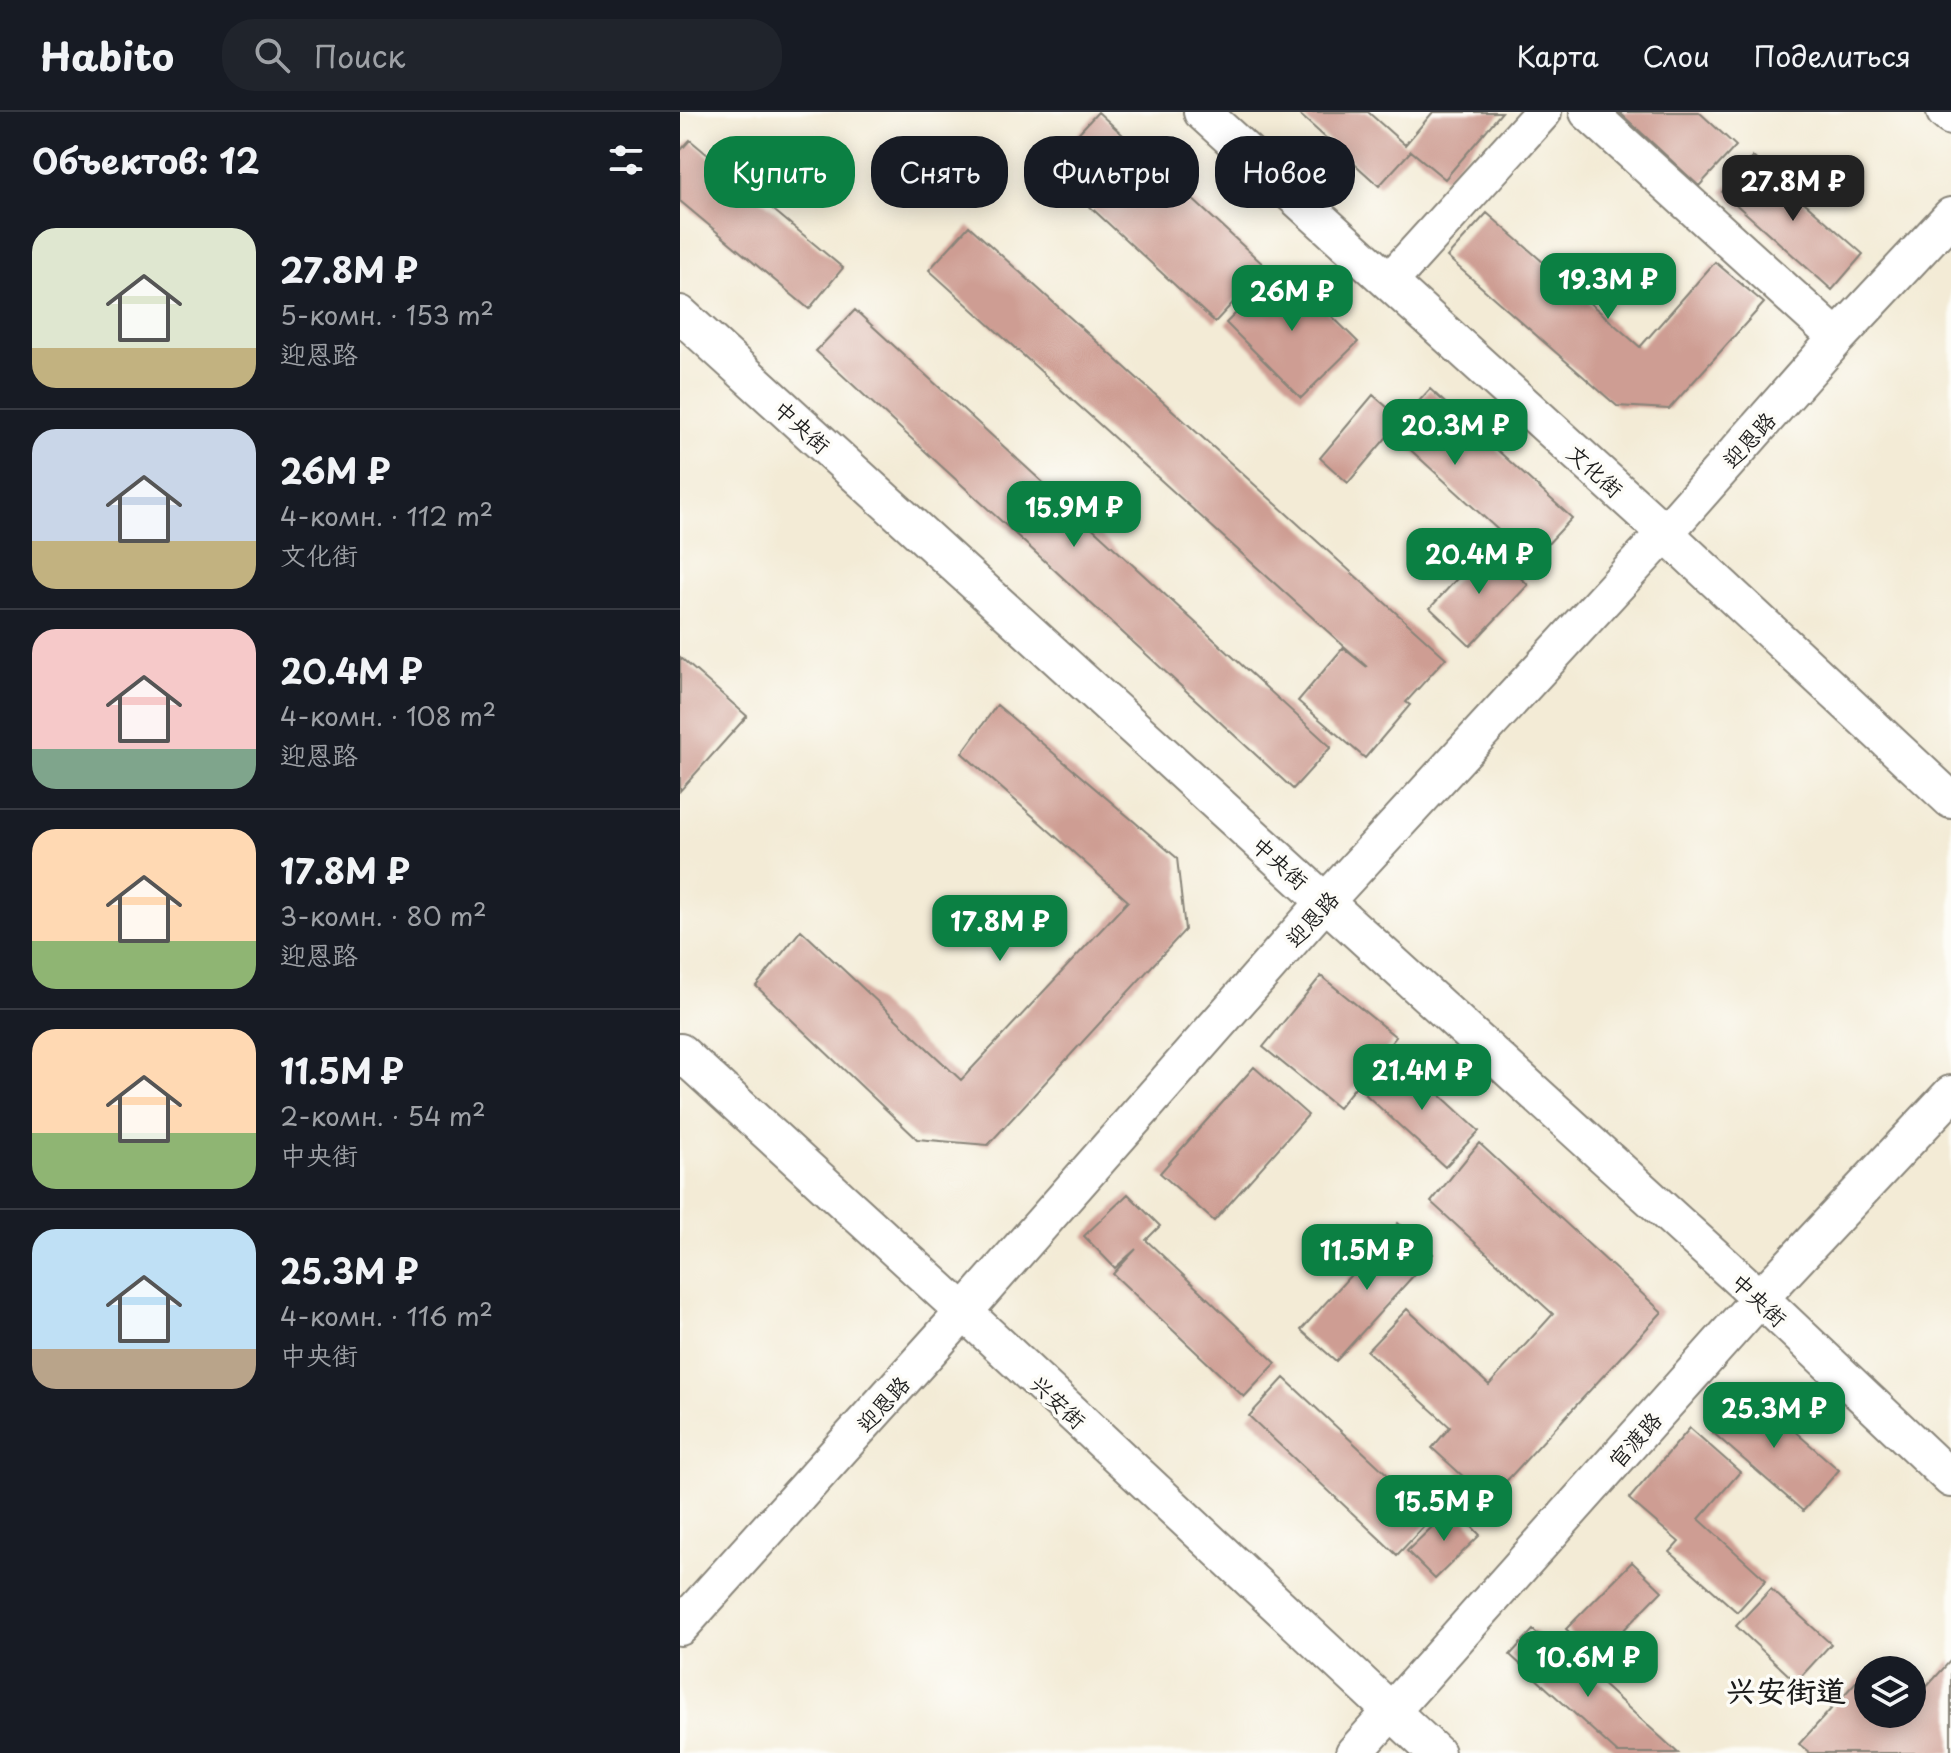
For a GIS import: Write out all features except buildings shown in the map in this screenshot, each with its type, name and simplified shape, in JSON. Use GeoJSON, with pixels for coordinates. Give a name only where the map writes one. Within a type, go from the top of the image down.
{"type":"FeatureCollection","features":[{"type":"Feature","properties":{"kind":"street","name":"文化街"},"geometry":{"type":"LineString","coordinates":[[1202,112],[1665,533],[1951,800]]}},
{"type":"Feature","properties":{"kind":"street"},"geometry":{"type":"LineString","coordinates":[[1389,282],[1543,112]]}},
{"type":"Feature","properties":{"kind":"street"},"geometry":{"type":"LineString","coordinates":[[1588,112],[1837,338]]}},
{"type":"Feature","properties":{"kind":"street"},"geometry":{"type":"LineString","coordinates":[[1945,112],[1951,117]]}},
{"type":"Feature","properties":{"kind":"street","name":"迎恩路"},"geometry":{"type":"LineString","coordinates":[[680,1627],[964,1312],[1325,902],[1665,533],[1837,338],[1951,216]]}},
{"type":"Feature","properties":{"kind":"street","name":"中央街"},"geometry":{"type":"LineString","coordinates":[[680,314],[1760,1298],[1951,1479]]}},
{"type":"Feature","properties":{"kind":"street","name":"兴安街"},"geometry":{"type":"LineString","coordinates":[[680,1052],[964,1312],[1436,1753]]}},
{"type":"Feature","properties":{"kind":"street","name":"官渡路"},"geometry":{"type":"LineString","coordinates":[[1354,1753],[1760,1298],[1951,1094]]}},
{"type":"Feature","properties":{"kind":"district","name":"兴安街道"},"geometry":{"type":"Point","coordinates":[1786,1689]}}]}
